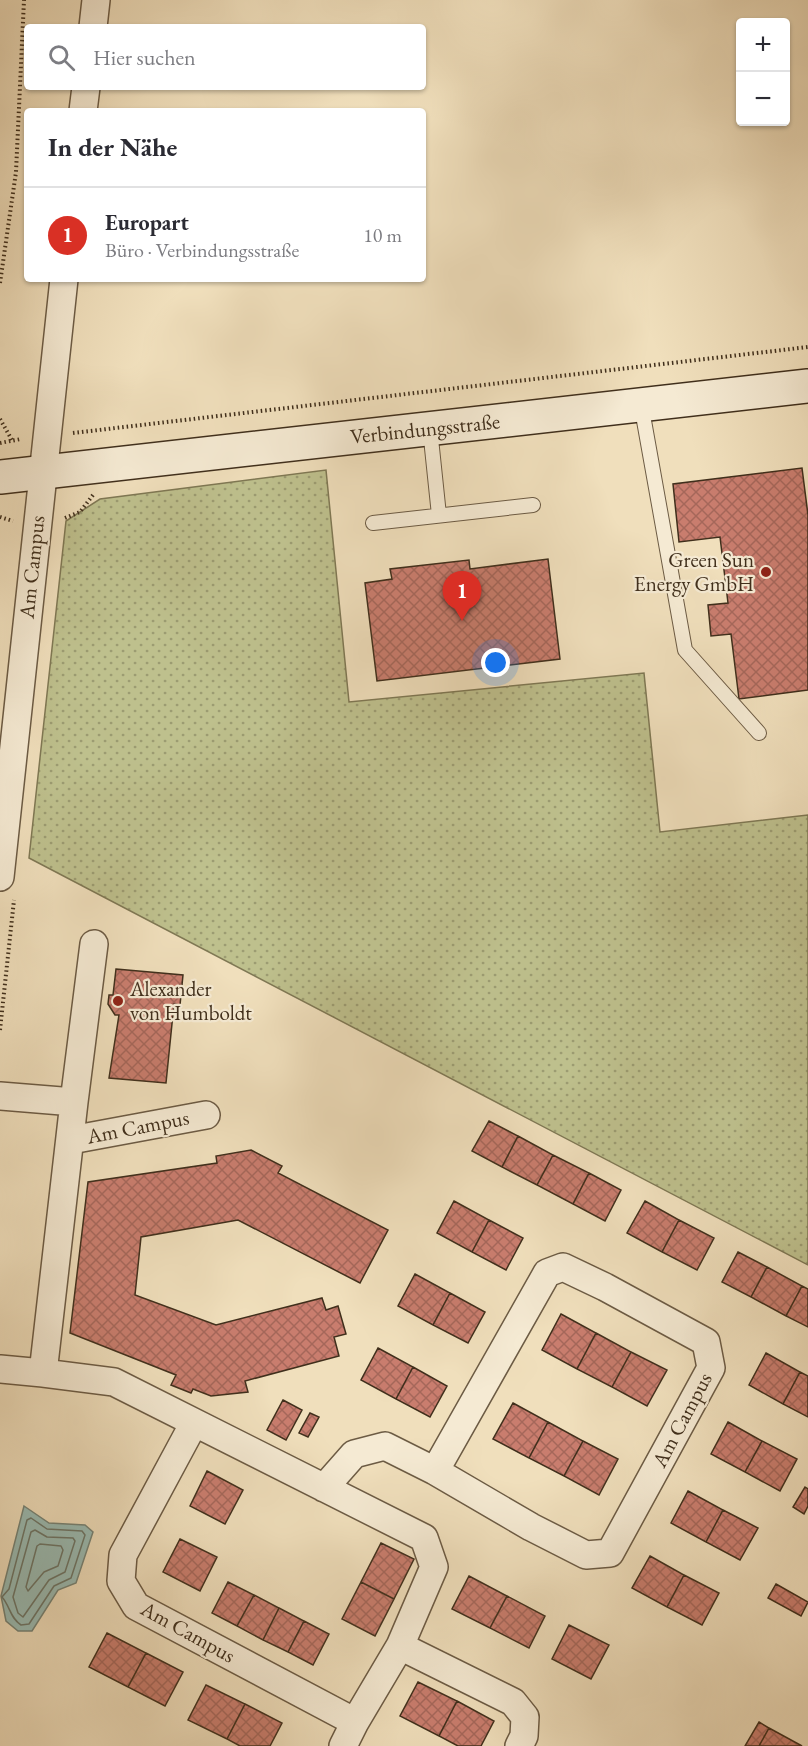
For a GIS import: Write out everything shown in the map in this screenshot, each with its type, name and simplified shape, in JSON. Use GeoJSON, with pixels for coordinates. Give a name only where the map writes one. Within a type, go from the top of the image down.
{"type":"FeatureCollection","features":[{"type":"Feature","properties":{"kind":"street"},"geometry":{"type":"LineString","coordinates":[[93,24],[96,0]]}},
{"type":"Feature","properties":{"kind":"street"},"geometry":{"type":"LineString","coordinates":[[83,108],[86,90]]}},
{"type":"Feature","properties":{"kind":"street","name":"Am Campus"},"geometry":{"type":"LineString","coordinates":[[8,882],[42,472],[64,282]]}},
{"type":"Feature","properties":{"kind":"street","name":"Verbindungsstraße"},"geometry":{"type":"LineString","coordinates":[[0,477],[808,386]]}},
{"type":"Feature","properties":{"kind":"street","name":"Am Campus"},"geometry":{"type":"LineString","coordinates":[[43,1373],[94,944]]}},
{"type":"Feature","properties":{"kind":"street","name":"Am Campus"},"geometry":{"type":"LineString","coordinates":[[0,1096],[74,1102]]}},
{"type":"Feature","properties":{"kind":"street","name":"Am Campus"},"geometry":{"type":"LineString","coordinates":[[71,1140],[206,1114]]}},
{"type":"Feature","properties":{"kind":"street","name":"Am Campus"},"geometry":{"type":"LineString","coordinates":[[324,1488],[354,1454],[385,1446],[435,1471],[531,1527],[586,1555],[610,1553],[711,1368],[706,1342],[563,1267],[547,1272],[435,1471]]}},
{"type":"Feature","properties":{"kind":"street"},"geometry":{"type":"LineString","coordinates":[[0,1369],[114,1382],[424,1538],[434,1567],[400,1646],[343,1746]]}},
{"type":"Feature","properties":{"kind":"street","name":"Am Campus"},"geometry":{"type":"LineString","coordinates":[[194,1423],[123,1555],[121,1581],[136,1606],[356,1722]]}},
{"type":"Feature","properties":{"kind":"street"},"geometry":{"type":"LineString","coordinates":[[400,1646],[513,1702],[525,1717],[524,1736],[519,1746]]}},
{"type":"Feature","properties":{"kind":"lane"},"geometry":{"type":"LineString","coordinates":[[641,404],[685,650],[759,733]]}},
{"type":"Feature","properties":{"kind":"lane"},"geometry":{"type":"LineString","coordinates":[[430,429],[439,515]]}},
{"type":"Feature","properties":{"kind":"lane"},"geometry":{"type":"LineString","coordinates":[[373,523],[532,505]]}},
{"type":"Feature","properties":{"kind":"path"},"geometry":{"type":"LineString","coordinates":[[0,283],[16,172],[24,0]]}},
{"type":"Feature","properties":{"kind":"path"},"geometry":{"type":"LineString","coordinates":[[0,443],[808,347]]}},
{"type":"Feature","properties":{"kind":"path"},"geometry":{"type":"LineString","coordinates":[[0,419],[12,440]]}},
{"type":"Feature","properties":{"kind":"path"},"geometry":{"type":"LineString","coordinates":[[56,520],[80,512],[88,505],[92,495],[104,494]]}},
{"type":"Feature","properties":{"kind":"path"},"geometry":{"type":"LineString","coordinates":[[0,1030],[8,882]]}},
{"type":"Feature","properties":{"kind":"green space"},"geometry":{"type":"Polygon","coordinates":[[[326,470],[349,702],[644,673],[660,832],[808,815],[808,1265],[29,858],[66,521],[100,499],[326,470]]]}},
{"type":"Feature","properties":{"kind":"water"},"geometry":{"type":"Polygon","coordinates":[[[24,1506],[49,1523],[85,1525],[93,1532],[76,1583],[58,1590],[32,1631],[18,1631],[6,1621],[1,1596],[24,1506]]]}},
{"type":"Feature","properties":{"kind":"building","name":"Green Sun Energy GmbH"},"geometry":{"type":"Polygon","coordinates":[[[802,468],[808,515],[808,690],[739,699],[731,634],[711,636],[708,605],[728,603],[720,537],[679,542],[673,484],[802,468]]]}},
{"type":"Feature","properties":{"kind":"building"},"geometry":{"type":"Polygon","coordinates":[[[548,559],[560,659],[377,681],[365,583],[392,579],[390,569],[469,560],[470,569],[548,559]]]}},
{"type":"Feature","properties":{"kind":"building"},"geometry":{"type":"Polygon","coordinates":[[[116,969],[183,975],[180,1005],[174,1004],[166,1083],[109,1078],[119,1015],[115,1015],[108,1004],[109,995],[113,995],[116,969]]]}},
{"type":"Feature","properties":{"kind":"building"},"geometry":{"type":"Polygon","coordinates":[[[489,1121],[518,1136],[502,1167],[472,1151],[489,1121]]]}},
{"type":"Feature","properties":{"kind":"building"},"geometry":{"type":"Polygon","coordinates":[[[518,1136],[553,1155],[537,1185],[502,1167],[518,1136]]]}},
{"type":"Feature","properties":{"kind":"building"},"geometry":{"type":"Polygon","coordinates":[[[251,1150],[282,1166],[278,1173],[388,1230],[360,1283],[238,1220],[141,1237],[135,1295],[216,1325],[322,1298],[326,1310],[338,1306],[346,1334],[334,1337],[339,1356],[245,1381],[248,1392],[211,1396],[193,1389],[191,1393],[171,1385],[176,1375],[70,1333],[88,1182],[217,1163],[216,1156],[251,1150]]]}},
{"type":"Feature","properties":{"kind":"building"},"geometry":{"type":"Polygon","coordinates":[[[553,1155],[589,1173],[573,1204],[537,1185],[553,1155]]]}},
{"type":"Feature","properties":{"kind":"building"},"geometry":{"type":"Polygon","coordinates":[[[589,1173],[621,1190],[605,1221],[573,1204],[589,1173]]]}},
{"type":"Feature","properties":{"kind":"building"},"geometry":{"type":"Polygon","coordinates":[[[454,1201],[489,1220],[472,1252],[437,1233],[454,1201]]]}},
{"type":"Feature","properties":{"kind":"building"},"geometry":{"type":"Polygon","coordinates":[[[645,1201],[679,1220],[662,1252],[627,1233],[645,1201]]]}},
{"type":"Feature","properties":{"kind":"building"},"geometry":{"type":"Polygon","coordinates":[[[489,1220],[523,1238],[506,1270],[472,1252],[489,1220]]]}},
{"type":"Feature","properties":{"kind":"building"},"geometry":{"type":"Polygon","coordinates":[[[679,1220],[714,1238],[697,1270],[662,1252],[679,1220]]]}},
{"type":"Feature","properties":{"kind":"building"},"geometry":{"type":"Polygon","coordinates":[[[738,1252],[767,1267],[751,1297],[722,1282],[738,1252]]]}},
{"type":"Feature","properties":{"kind":"building"},"geometry":{"type":"Polygon","coordinates":[[[767,1267],[802,1286],[786,1316],[751,1297],[767,1267]]]}},
{"type":"Feature","properties":{"kind":"building"},"geometry":{"type":"Polygon","coordinates":[[[415,1274],[450,1293],[433,1325],[398,1306],[415,1274]]]}},
{"type":"Feature","properties":{"kind":"building"},"geometry":{"type":"Polygon","coordinates":[[[802,1286],[808,1289],[808,1327],[786,1316],[802,1286]]]}},
{"type":"Feature","properties":{"kind":"building"},"geometry":{"type":"Polygon","coordinates":[[[450,1293],[485,1312],[468,1343],[433,1325],[450,1293]]]}},
{"type":"Feature","properties":{"kind":"building"},"geometry":{"type":"Polygon","coordinates":[[[561,1314],[596,1333],[577,1369],[542,1350],[561,1314]]]}},
{"type":"Feature","properties":{"kind":"building"},"geometry":{"type":"Polygon","coordinates":[[[596,1333],[631,1352],[612,1387],[577,1369],[596,1333]]]}},
{"type":"Feature","properties":{"kind":"building"},"geometry":{"type":"Polygon","coordinates":[[[378,1348],[413,1367],[396,1399],[361,1380],[378,1348]]]}},
{"type":"Feature","properties":{"kind":"building"},"geometry":{"type":"Polygon","coordinates":[[[631,1352],[667,1370],[647,1406],[612,1387],[631,1352]]]}},
{"type":"Feature","properties":{"kind":"building"},"geometry":{"type":"Polygon","coordinates":[[[766,1353],[800,1372],[783,1404],[749,1385],[766,1353]]]}},
{"type":"Feature","properties":{"kind":"building"},"geometry":{"type":"Polygon","coordinates":[[[413,1367],[447,1386],[430,1417],[396,1399],[413,1367]]]}},
{"type":"Feature","properties":{"kind":"building"},"geometry":{"type":"Polygon","coordinates":[[[800,1372],[808,1376],[808,1417],[783,1404],[800,1372]]]}},
{"type":"Feature","properties":{"kind":"building"},"geometry":{"type":"Polygon","coordinates":[[[283,1400],[302,1410],[286,1440],[267,1430],[283,1400]]]}},
{"type":"Feature","properties":{"kind":"building"},"geometry":{"type":"Polygon","coordinates":[[[513,1403],[548,1422],[529,1458],[493,1439],[513,1403]]]}},
{"type":"Feature","properties":{"kind":"building"},"geometry":{"type":"Polygon","coordinates":[[[310,1413],[319,1417],[308,1437],[299,1433],[310,1413]]]}},
{"type":"Feature","properties":{"kind":"building"},"geometry":{"type":"Polygon","coordinates":[[[548,1422],[583,1441],[564,1476],[529,1458],[548,1422]]]}},
{"type":"Feature","properties":{"kind":"building"},"geometry":{"type":"Polygon","coordinates":[[[728,1422],[762,1441],[745,1472],[711,1454],[728,1422]]]}},
{"type":"Feature","properties":{"kind":"building"},"geometry":{"type":"Polygon","coordinates":[[[583,1441],[618,1459],[599,1495],[564,1476],[583,1441]]]}},
{"type":"Feature","properties":{"kind":"building"},"geometry":{"type":"Polygon","coordinates":[[[762,1441],[797,1459],[780,1491],[745,1472],[762,1441]]]}},
{"type":"Feature","properties":{"kind":"building"},"geometry":{"type":"Polygon","coordinates":[[[207,1471],[243,1490],[225,1524],[190,1506],[207,1471]]]}},
{"type":"Feature","properties":{"kind":"building"},"geometry":{"type":"Polygon","coordinates":[[[805,1487],[808,1489],[808,1506],[804,1514],[793,1507],[805,1487]]]}},
{"type":"Feature","properties":{"kind":"building"},"geometry":{"type":"Polygon","coordinates":[[[688,1491],[723,1510],[706,1542],[671,1523],[688,1491]]]}},
{"type":"Feature","properties":{"kind":"building"},"geometry":{"type":"Polygon","coordinates":[[[723,1510],[758,1528],[740,1560],[706,1542],[723,1510]]]}},
{"type":"Feature","properties":{"kind":"building"},"geometry":{"type":"Polygon","coordinates":[[[180,1539],[217,1557],[200,1591],[163,1572],[180,1539]]]}},
{"type":"Feature","properties":{"kind":"building"},"geometry":{"type":"Polygon","coordinates":[[[381,1543],[414,1559],[394,1599],[361,1582],[381,1543]]]}},
{"type":"Feature","properties":{"kind":"building"},"geometry":{"type":"Polygon","coordinates":[[[650,1556],[684,1575],[667,1607],[632,1588],[650,1556]]]}},
{"type":"Feature","properties":{"kind":"building"},"geometry":{"type":"Polygon","coordinates":[[[684,1575],[719,1593],[702,1625],[667,1607],[684,1575]]]}},
{"type":"Feature","properties":{"kind":"building"},"geometry":{"type":"Polygon","coordinates":[[[469,1576],[507,1596],[490,1628],[452,1609],[469,1576]]]}},
{"type":"Feature","properties":{"kind":"building"},"geometry":{"type":"Polygon","coordinates":[[[228,1582],[254,1595],[237,1626],[212,1613],[228,1582]]]}},
{"type":"Feature","properties":{"kind":"building"},"geometry":{"type":"Polygon","coordinates":[[[361,1582],[394,1599],[375,1636],[342,1619],[361,1582]]]}},
{"type":"Feature","properties":{"kind":"building"},"geometry":{"type":"Polygon","coordinates":[[[776,1584],[808,1602],[801,1616],[768,1598],[776,1584]]]}},
{"type":"Feature","properties":{"kind":"building"},"geometry":{"type":"Polygon","coordinates":[[[254,1595],[279,1608],[263,1640],[237,1626],[254,1595]]]}},
{"type":"Feature","properties":{"kind":"building"},"geometry":{"type":"Polygon","coordinates":[[[507,1596],[545,1616],[529,1648],[490,1628],[507,1596]]]}},
{"type":"Feature","properties":{"kind":"building"},"geometry":{"type":"Polygon","coordinates":[[[279,1608],[304,1621],[288,1652],[263,1640],[279,1608]]]}},
{"type":"Feature","properties":{"kind":"building"},"geometry":{"type":"Polygon","coordinates":[[[304,1621],[329,1634],[313,1665],[288,1652],[304,1621]]]}},
{"type":"Feature","properties":{"kind":"building"},"geometry":{"type":"Polygon","coordinates":[[[569,1625],[609,1645],[591,1679],[552,1659],[569,1625]]]}},
{"type":"Feature","properties":{"kind":"building"},"geometry":{"type":"Polygon","coordinates":[[[107,1633],[146,1653],[128,1687],[89,1667],[107,1633]]]}},
{"type":"Feature","properties":{"kind":"building"},"geometry":{"type":"Polygon","coordinates":[[[146,1653],[183,1672],[165,1706],[128,1687],[146,1653]]]}},
{"type":"Feature","properties":{"kind":"building"},"geometry":{"type":"Polygon","coordinates":[[[418,1682],[457,1701],[439,1736],[400,1716],[418,1682]]]}},
{"type":"Feature","properties":{"kind":"building"},"geometry":{"type":"Polygon","coordinates":[[[206,1685],[245,1704],[227,1739],[188,1720],[206,1685]]]}},
{"type":"Feature","properties":{"kind":"building"},"geometry":{"type":"Polygon","coordinates":[[[457,1701],[494,1721],[481,1746],[458,1746],[439,1736],[457,1701]]]}},
{"type":"Feature","properties":{"kind":"building"},"geometry":{"type":"Polygon","coordinates":[[[245,1704],[282,1723],[270,1746],[240,1746],[227,1739],[245,1704]]]}},
{"type":"Feature","properties":{"kind":"building"},"geometry":{"type":"Polygon","coordinates":[[[759,1722],[769,1728],[759,1746],[745,1746],[759,1722]]]}},
{"type":"Feature","properties":{"kind":"building"},"geometry":{"type":"Polygon","coordinates":[[[769,1728],[802,1746],[759,1746],[769,1728]]]}},
{"type":"Feature","properties":{"kind":"place","name":"Green Sun Energy GmbH"},"geometry":{"type":"Point","coordinates":[766,572]}},
{"type":"Feature","properties":{"kind":"place","name":"Europart"},"geometry":{"type":"Point","coordinates":[462,621]}},
{"type":"Feature","properties":{"kind":"place","name":"Alexander von Humboldt"},"geometry":{"type":"Point","coordinates":[118,1001]}}]}
